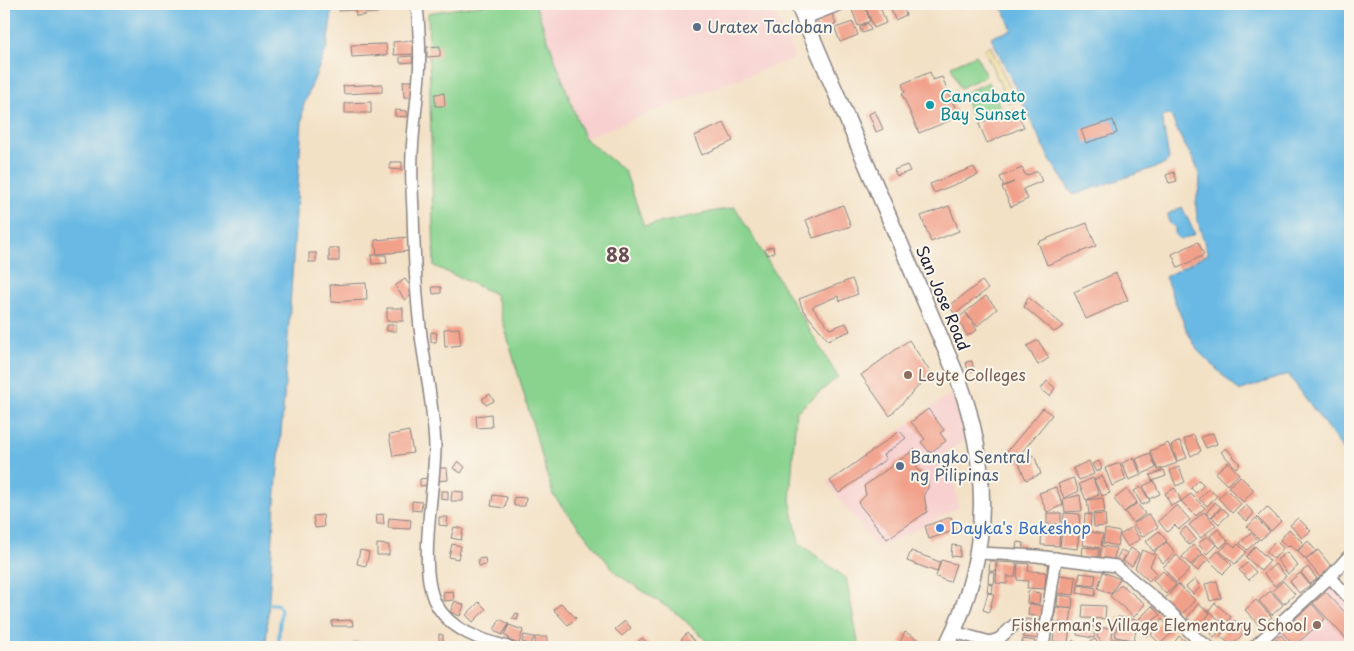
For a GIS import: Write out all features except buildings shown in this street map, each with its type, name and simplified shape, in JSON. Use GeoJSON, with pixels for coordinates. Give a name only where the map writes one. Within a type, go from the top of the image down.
{"type":"FeatureCollection","features":[{"type":"Feature","properties":{"kind":"main road","name":"San Jose Road"},"geometry":{"type":"LineString","coordinates":[[798,4],[959,381],[967,404],[980,466],[981,522],[978,553],[963,610],[946,647]]}},
{"type":"Feature","properties":{"kind":"street"},"geometry":{"type":"LineString","coordinates":[[417,4],[420,39],[412,155],[412,210],[419,317],[432,408],[434,448],[428,541],[429,587],[436,604],[445,617],[458,628],[486,641],[508,647]]}},
{"type":"Feature","properties":{"kind":"street"},"geometry":{"type":"LineString","coordinates":[[805,18],[840,4]]}},
{"type":"Feature","properties":{"kind":"street"},"geometry":{"type":"LineString","coordinates":[[978,553],[1056,558],[1116,566],[1166,608],[1196,638],[1209,647]]}},
{"type":"Feature","properties":{"kind":"street"},"geometry":{"type":"LineString","coordinates":[[1254,647],[1330,577],[1350,555]]}},
{"type":"Feature","properties":{"kind":"street"},"geometry":{"type":"LineString","coordinates":[[1043,647],[1056,558]]}},
{"type":"Feature","properties":{"kind":"street"},"geometry":{"type":"LineString","coordinates":[[1330,577],[1350,599]]}},
{"type":"Feature","properties":{"kind":"street"},"geometry":{"type":"LineString","coordinates":[[954,632],[990,642],[999,639],[1014,625]]}},
{"type":"Feature","properties":{"kind":"shaded area"},"geometry":{"type":"Polygon","coordinates":[[[535,4],[772,4],[794,58],[584,138],[535,4]]]}},
{"type":"Feature","properties":{"kind":"shaded area","name":"Bangko Sentral ng Pilipinas"},"geometry":{"type":"Polygon","coordinates":[[[952,393],[964,441],[947,451],[959,507],[878,549],[827,482],[952,393]]]}},
{"type":"Feature","properties":{"kind":"shaded area","name":"Fisherman's Village Elementary School"},"geometry":{"type":"Polygon","coordinates":[[[1327,586],[1338,589],[1350,603],[1350,647],[1258,647],[1327,586]]]}},
{"type":"Feature","properties":{"kind":"green space"},"geometry":{"type":"Polygon","coordinates":[[[486,4],[535,4],[584,138],[625,171],[644,226],[735,207],[838,377],[796,412],[790,500],[799,543],[846,578],[859,647],[713,647],[679,615],[617,574],[553,495],[495,294],[434,266],[428,13],[486,4]]]}},
{"type":"Feature","properties":{"kind":"green space"},"geometry":{"type":"Polygon","coordinates":[[[976,55],[986,76],[960,88],[951,66],[976,55]]]}},
{"type":"Feature","properties":{"kind":"green space"},"geometry":{"type":"Polygon","coordinates":[[[989,82],[1000,107],[973,119],[962,94],[989,82]]]}},
{"type":"Feature","properties":{"kind":"green space"},"geometry":{"type":"Polygon","coordinates":[[[354,643],[422,646],[422,647],[353,647],[354,643]]]}},
{"type":"Feature","properties":{"kind":"sand"},"geometry":{"type":"Polygon","coordinates":[[[990,45],[1016,101],[1009,104],[984,49],[990,45]]]}},
{"type":"Feature","properties":{"kind":"water"},"geometry":{"type":"Polygon","coordinates":[[[4,4],[333,4],[327,47],[303,107],[266,647],[4,647],[4,4]]]}},
{"type":"Feature","properties":{"kind":"water"},"geometry":{"type":"Polygon","coordinates":[[[1001,4],[1350,4],[1350,459],[1288,374],[1239,391],[1198,351],[1187,331],[1165,277],[1208,254],[1196,211],[1200,182],[1199,175],[1195,162],[1182,141],[1171,116],[1169,114],[1162,118],[1169,159],[1165,164],[1073,195],[1050,160],[991,37],[1012,30],[1001,4]]]}},
{"type":"Feature","properties":{"kind":"water"},"geometry":{"type":"Polygon","coordinates":[[[1182,207],[1195,234],[1181,240],[1175,235],[1175,227],[1168,220],[1168,214],[1182,207]]]}},
{"type":"Feature","properties":{"kind":"waterway"},"geometry":{"type":"LineString","coordinates":[[269,604],[277,604],[281,610],[278,647]]}},
{"type":"Feature","properties":{"kind":"place","name":"Uratex Tacloban"},"geometry":{"type":"Point","coordinates":[697,27]}},
{"type":"Feature","properties":{"kind":"place","name":"Cancabato Bay Sunset"},"geometry":{"type":"Point","coordinates":[930,105]}},
{"type":"Feature","properties":{"kind":"place","name":"Leyte Colleges"},"geometry":{"type":"Point","coordinates":[908,375]}},
{"type":"Feature","properties":{"kind":"place","name":"Bangko Sentral ng Pilipinas"},"geometry":{"type":"Point","coordinates":[900,466]}},
{"type":"Feature","properties":{"kind":"place","name":"Dayka's Bakeshop"},"geometry":{"type":"Point","coordinates":[940,528]}},
{"type":"Feature","properties":{"kind":"place","name":"Fisherman's Village Elementary School"},"geometry":{"type":"Point","coordinates":[1317,625]}},
{"type":"Feature","properties":{"kind":"district","name":"88"},"geometry":{"type":"Point","coordinates":[618,255]}}]}
